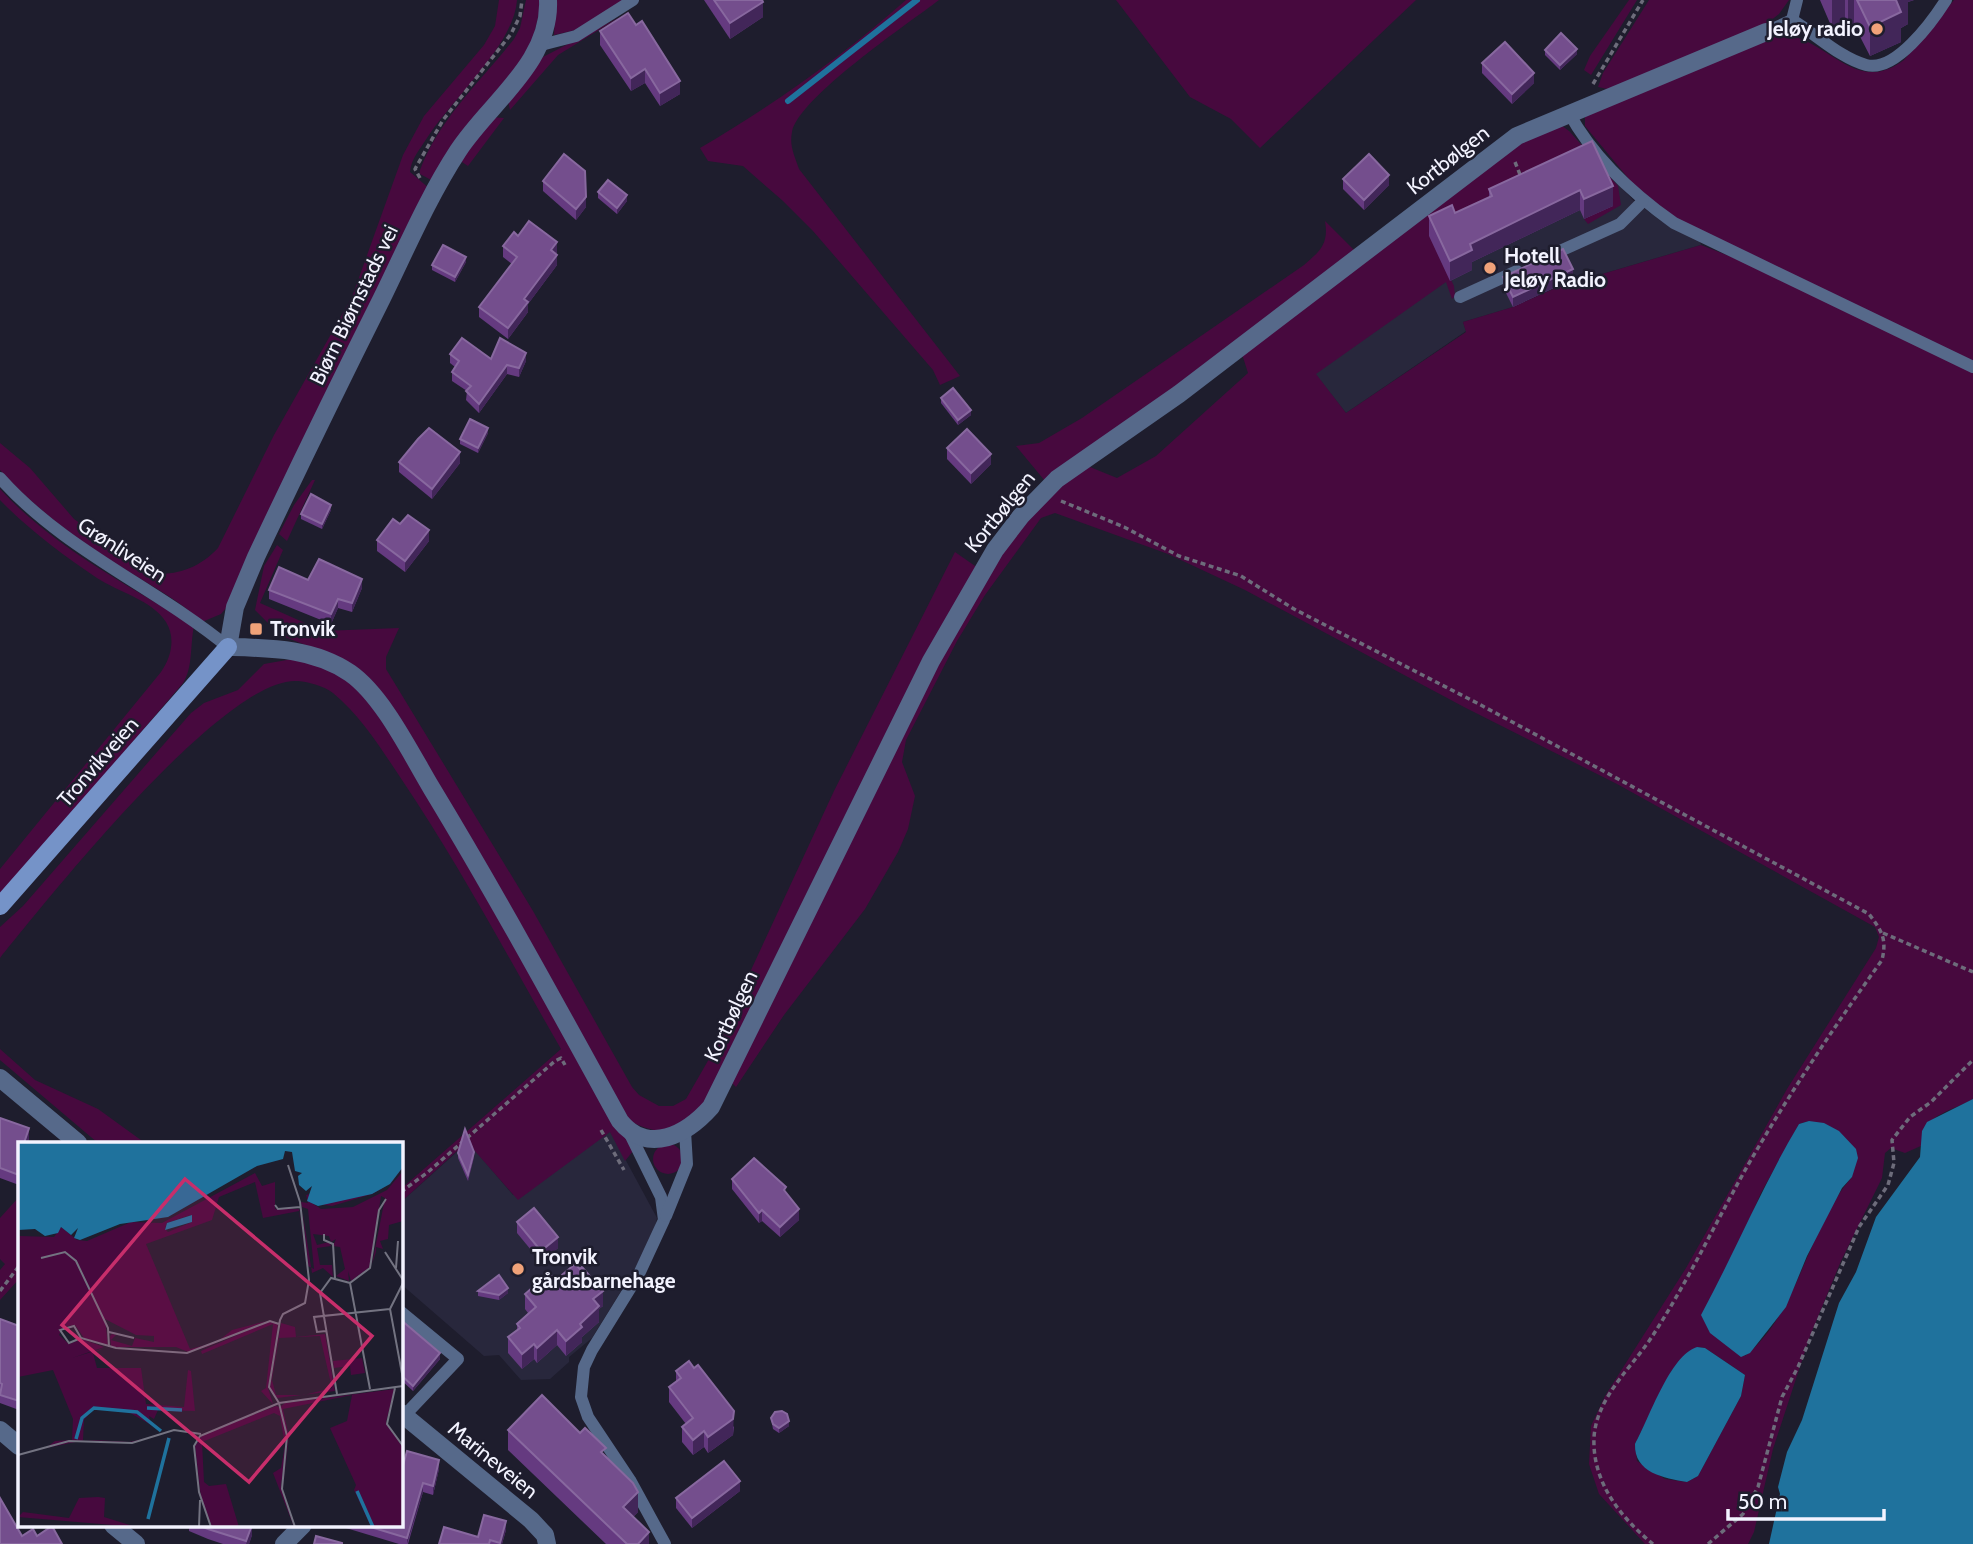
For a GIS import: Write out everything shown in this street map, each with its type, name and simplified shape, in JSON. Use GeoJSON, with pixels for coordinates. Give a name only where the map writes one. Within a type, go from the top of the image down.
{"type":"FeatureCollection","features":[{"type":"Feature","properties":{"kind":"street","name":"Biørn Biørnstads vei"},"geometry":{"type":"LineString","coordinates":[[228,647],[236,607],[257,557],[428,205],[470,132],[524,70],[541,45],[546,30],[548,0]]}},
{"type":"Feature","properties":{"kind":"street","name":"Kortbølgen"},"geometry":{"type":"LineString","coordinates":[[630,1134],[656,1140],[685,1130],[711,1107],[925,673],[969,590],[1021,516],[1057,479],[1235,353],[1507,144],[1569,113],[1766,32]]}},
{"type":"Feature","properties":{"kind":"street","name":"Tronvikveien"},"geometry":{"type":"LineString","coordinates":[[0,906],[228,647]]}},
{"type":"Feature","properties":{"kind":"street"},"geometry":{"type":"LineString","coordinates":[[228,647],[301,651],[348,672],[369,692],[393,724],[469,850],[620,1121],[630,1134]]}},
{"type":"Feature","properties":{"kind":"street"},"geometry":{"type":"LineString","coordinates":[[0,1078],[77,1142]]}},
{"type":"Feature","properties":{"kind":"street","name":"Marineveien"},"geometry":{"type":"LineString","coordinates":[[402,1416],[531,1520],[545,1535],[547,1544]]}},
{"type":"Feature","properties":{"kind":"street"},"geometry":{"type":"LineString","coordinates":[[0,1430],[18,1445]]}},
{"type":"Feature","properties":{"kind":"street"},"geometry":{"type":"LineString","coordinates":[[114,1526],[136,1544]]}},
{"type":"Feature","properties":{"kind":"street"},"geometry":{"type":"LineString","coordinates":[[284,1544],[302,1526]]}},
{"type":"Feature","properties":{"kind":"lane"},"geometry":{"type":"LineString","coordinates":[[541,45],[576,36],[633,0]]}},
{"type":"Feature","properties":{"kind":"lane"},"geometry":{"type":"LineString","coordinates":[[1792,20],[1797,0]]}},
{"type":"Feature","properties":{"kind":"lane"},"geometry":{"type":"LineString","coordinates":[[1792,20],[1850,58],[1868,66],[1883,64],[1903,52],[1946,0]]}},
{"type":"Feature","properties":{"kind":"lane"},"geometry":{"type":"LineString","coordinates":[[1766,32],[1792,20]]}},
{"type":"Feature","properties":{"kind":"lane"},"geometry":{"type":"LineString","coordinates":[[1569,113],[1578,130],[1643,201],[1703,238],[1973,367]]}},
{"type":"Feature","properties":{"kind":"lane"},"geometry":{"type":"LineString","coordinates":[[1460,297],[1620,224],[1643,201]]}},
{"type":"Feature","properties":{"kind":"lane","name":"Grønliveien"},"geometry":{"type":"LineString","coordinates":[[0,478],[53,528],[198,622],[228,647]]}},
{"type":"Feature","properties":{"kind":"lane"},"geometry":{"type":"LineString","coordinates":[[665,1544],[630,1480],[589,1417],[580,1387],[584,1367],[592,1350],[639,1274],[687,1164],[685,1130]]}},
{"type":"Feature","properties":{"kind":"lane"},"geometry":{"type":"LineString","coordinates":[[630,1134],[661,1197],[664,1220]]}},
{"type":"Feature","properties":{"kind":"lane"},"geometry":{"type":"LineString","coordinates":[[402,1313],[458,1359],[402,1416]]}},
{"type":"Feature","properties":{"kind":"path"},"geometry":{"type":"LineString","coordinates":[[425,181],[416,174],[415,169],[424,151],[443,120],[511,34],[520,16],[522,0]]}},
{"type":"Feature","properties":{"kind":"path"},"geometry":{"type":"LineString","coordinates":[[1587,106],[1593,83],[1643,0]]}},
{"type":"Feature","properties":{"kind":"path"},"geometry":{"type":"LineString","coordinates":[[1507,144],[1526,189]]}},
{"type":"Feature","properties":{"kind":"path"},"geometry":{"type":"LineString","coordinates":[[1042,494],[1124,527],[1179,556],[1241,576],[1294,609],[1477,703],[1869,914],[1884,933],[1973,972]]}},
{"type":"Feature","properties":{"kind":"path"},"geometry":{"type":"LineString","coordinates":[[1653,1544],[1625,1518],[1606,1492],[1595,1452],[1594,1434],[1599,1416],[1605,1401],[1655,1333],[1781,1110],[1882,960],[1884,933]]}},
{"type":"Feature","properties":{"kind":"path"},"geometry":{"type":"LineString","coordinates":[[402,1191],[428,1172],[555,1060],[561,1058],[567,1068]]}},
{"type":"Feature","properties":{"kind":"path"},"geometry":{"type":"LineString","coordinates":[[1708,1544],[1743,1514],[1759,1487],[1782,1397],[1798,1367],[1859,1227],[1888,1185],[1894,1163],[1892,1140],[1910,1117],[1931,1102],[1973,1059]]}},
{"type":"Feature","properties":{"kind":"path"},"geometry":{"type":"LineString","coordinates":[[596,1122],[624,1170]]}},
{"type":"Feature","properties":{"kind":"path"},"geometry":{"type":"LineString","coordinates":[[0,1291],[18,1267]]}},
{"type":"Feature","properties":{"kind":"shaded area"},"geometry":{"type":"Polygon","coordinates":[[[499,0],[517,0],[505,35],[414,158],[410,172],[430,189],[226,608],[221,614],[202,622],[175,601],[75,536],[28,498],[0,470],[0,443],[30,468],[74,519],[151,574],[188,569],[211,555],[218,548],[274,435],[352,297],[403,155],[424,116],[484,45],[495,26],[499,0]]]}},
{"type":"Feature","properties":{"kind":"shaded area"},"geometry":{"type":"Polygon","coordinates":[[[526,0],[542,0],[531,48],[433,181],[420,174],[428,151],[449,117],[514,39],[520,28],[526,0]]]}},
{"type":"Feature","properties":{"kind":"shaded area"},"geometry":{"type":"Polygon","coordinates":[[[556,0],[624,0],[576,30],[554,35],[556,0]]]}},
{"type":"Feature","properties":{"kind":"shaded area"},"geometry":{"type":"Polygon","coordinates":[[[906,0],[939,0],[856,62],[813,100],[799,118],[792,132],[791,142],[799,169],[960,376],[940,385],[933,370],[813,231],[783,201],[743,166],[708,161],[700,148],[807,79],[858,41],[906,0]]]}},
{"type":"Feature","properties":{"kind":"shaded area"},"geometry":{"type":"Polygon","coordinates":[[[1116,0],[1416,0],[1260,148],[1231,119],[1190,97],[1116,0]]]}},
{"type":"Feature","properties":{"kind":"shaded area"},"geometry":{"type":"Polygon","coordinates":[[[1629,0],[1637,0],[1591,75],[1584,70],[1590,56],[1629,0]]]}},
{"type":"Feature","properties":{"kind":"shaded area"},"geometry":{"type":"Polygon","coordinates":[[[1649,0],[1789,0],[1779,14],[1761,28],[1612,90],[1598,87],[1603,73],[1649,0]]]}},
{"type":"Feature","properties":{"kind":"shaded area"},"geometry":{"type":"Polygon","coordinates":[[[1954,0],[1973,0],[1973,362],[1678,220],[1633,184],[1585,126],[1585,115],[1773,34],[1792,36],[1809,42],[1854,68],[1869,72],[1886,70],[1904,60],[1954,0]]]}},
{"type":"Feature","properties":{"kind":"shaded area"},"geometry":{"type":"Polygon","coordinates":[[[620,17],[558,55],[510,110],[508,101],[543,57],[620,17]]]}},
{"type":"Feature","properties":{"kind":"shaded area"},"geometry":{"type":"Polygon","coordinates":[[[491,117],[504,118],[468,166],[459,160],[491,117]]]}},
{"type":"Feature","properties":{"kind":"shaded area"},"geometry":{"type":"Polygon","coordinates":[[[1561,125],[1618,186],[1621,205],[1588,224],[1584,219],[1612,206],[1592,162],[1430,236],[1454,286],[1455,296],[1452,299],[1446,282],[1316,374],[1346,413],[1466,332],[1463,322],[1513,307],[1558,287],[1701,245],[1742,261],[1973,371],[1973,1099],[1931,1121],[1923,1135],[1923,1145],[1905,1153],[1891,1148],[1885,1153],[1882,1178],[1841,1261],[1810,1336],[1773,1449],[1754,1532],[1748,1544],[1645,1544],[1599,1494],[1589,1464],[1591,1426],[1605,1396],[1686,1268],[1787,1089],[1876,948],[1879,937],[1875,927],[1617,784],[1464,707],[1245,590],[1168,554],[1055,513],[1041,518],[985,595],[957,641],[906,740],[902,762],[915,796],[908,829],[898,852],[865,909],[784,1015],[736,1087],[731,1082],[975,591],[1034,509],[1085,465],[1117,478],[1156,456],[1248,373],[1242,354],[1502,150],[1561,125]],[[1809,1121],[1799,1124],[1761,1193],[1736,1251],[1745,1356],[1764,1337],[1779,1316],[1836,1198],[1852,1177],[1809,1121]],[[1697,1347],[1672,1370],[1635,1444],[1637,1461],[1665,1479],[1687,1482],[1698,1476],[1741,1396],[1745,1375],[1705,1348],[1697,1347]]]}},
{"type":"Feature","properties":{"kind":"shaded area","name":"Hotell Jeløy Radio"},"geometry":{"type":"Polygon","coordinates":[[[1569,131],[1633,200],[1661,221],[1699,240],[1701,245],[1558,287],[1513,307],[1463,322],[1466,331],[1346,413],[1316,375],[1291,317],[1569,131]]]}},
{"type":"Feature","properties":{"kind":"shaded area"},"geometry":{"type":"Polygon","coordinates":[[[1325,221],[1354,250],[1286,310],[1045,481],[1016,446],[1039,443],[1082,418],[1304,265],[1322,246],[1326,236],[1325,221]]]}},
{"type":"Feature","properties":{"kind":"shaded area"},"geometry":{"type":"Polygon","coordinates":[[[312,480],[315,480],[287,541],[279,534],[294,505],[312,480]]]}},
{"type":"Feature","properties":{"kind":"shaded area"},"geometry":{"type":"Polygon","coordinates":[[[0,489],[21,510],[67,547],[194,626],[190,663],[183,683],[0,897],[0,869],[161,672],[170,654],[171,635],[160,614],[144,602],[97,578],[22,521],[0,500],[0,489]]]}},
{"type":"Feature","properties":{"kind":"shaded area"},"geometry":{"type":"Polygon","coordinates":[[[277,545],[283,550],[260,603],[323,631],[399,628],[386,657],[386,669],[533,911],[632,1087],[639,1095],[659,1106],[673,1106],[686,1099],[713,1052],[834,791],[955,552],[978,568],[711,1098],[682,1124],[674,1128],[654,1130],[628,1120],[398,723],[321,651],[272,632],[273,628],[255,610],[264,566],[277,545]]]}},
{"type":"Feature","properties":{"kind":"shaded area"},"geometry":{"type":"Polygon","coordinates":[[[298,658],[316,664],[343,677],[371,706],[391,734],[633,1151],[625,1161],[610,1132],[518,1200],[467,1142],[402,1201],[402,1188],[561,1049],[464,879],[387,757],[343,702],[316,685],[298,681],[266,689],[227,714],[184,751],[96,843],[0,958],[0,927],[23,906],[191,713],[204,703],[238,690],[264,664],[298,658]]]}},
{"type":"Feature","properties":{"kind":"shaded area"},"geometry":{"type":"Polygon","coordinates":[[[0,1049],[35,1080],[98,1109],[144,1142],[97,1142],[0,1060],[0,1049]]]}},
{"type":"Feature","properties":{"kind":"shaded area","name":"Tronvik gårdsbarnehage"},"geometry":{"type":"Polygon","coordinates":[[[610,1131],[657,1218],[644,1254],[592,1338],[569,1357],[569,1362],[550,1379],[521,1380],[499,1355],[484,1356],[402,1285],[402,1201],[468,1142],[513,1195],[610,1131]]]}},
{"type":"Feature","properties":{"kind":"shaded area"},"geometry":{"type":"Polygon","coordinates":[[[668,1144],[679,1148],[683,1159],[679,1170],[668,1174],[657,1170],[653,1159],[657,1148],[668,1144]]]}},
{"type":"Feature","properties":{"kind":"shaded area"},"geometry":{"type":"Polygon","coordinates":[[[18,1198],[18,1280],[0,1300],[0,1270],[5,1264],[0,1259],[0,1218],[18,1198]]]}},
{"type":"Feature","properties":{"kind":"water"},"geometry":{"type":"Polygon","coordinates":[[[1973,1099],[1973,1544],[1769,1544],[1780,1494],[1778,1487],[1787,1452],[1802,1420],[1839,1303],[1856,1272],[1876,1217],[1920,1157],[1922,1131],[1927,1122],[1973,1099]]]}},
{"type":"Feature","properties":{"kind":"water"},"geometry":{"type":"Polygon","coordinates":[[[1809,1121],[1824,1123],[1839,1131],[1856,1149],[1858,1158],[1852,1177],[1842,1188],[1807,1256],[1786,1307],[1750,1353],[1741,1357],[1710,1333],[1701,1315],[1786,1147],[1799,1124],[1809,1121]]]}},
{"type":"Feature","properties":{"kind":"water"},"geometry":{"type":"Polygon","coordinates":[[[1697,1347],[1705,1348],[1745,1375],[1741,1396],[1698,1476],[1687,1482],[1660,1476],[1645,1468],[1639,1462],[1635,1444],[1669,1375],[1687,1352],[1697,1347]]]}},
{"type":"Feature","properties":{"kind":"building"},"geometry":{"type":"Polygon","coordinates":[[[714,0],[762,0],[763,2],[730,23],[714,0]]]}},
{"type":"Feature","properties":{"kind":"building"},"geometry":{"type":"Polygon","coordinates":[[[1857,0],[1896,0],[1901,12],[1870,27],[1857,0]]]}},
{"type":"Feature","properties":{"kind":"building"},"geometry":{"type":"Polygon","coordinates":[[[628,13],[636,25],[642,21],[680,81],[660,93],[645,69],[631,78],[600,31],[628,13]]]}},
{"type":"Feature","properties":{"kind":"building"},"geometry":{"type":"Polygon","coordinates":[[[1561,33],[1577,49],[1560,65],[1545,50],[1561,33]]]}},
{"type":"Feature","properties":{"kind":"building"},"geometry":{"type":"Polygon","coordinates":[[[1505,42],[1534,73],[1512,94],[1482,63],[1505,42]]]}},
{"type":"Feature","properties":{"kind":"building"},"geometry":{"type":"Polygon","coordinates":[[[1592,141],[1613,186],[1584,199],[1580,190],[1470,244],[1472,250],[1450,261],[1429,216],[1452,205],[1455,213],[1492,196],[1489,189],[1592,141]]]}},
{"type":"Feature","properties":{"kind":"building"},"geometry":{"type":"Polygon","coordinates":[[[564,154],[585,171],[586,197],[576,209],[543,181],[564,154]]]}},
{"type":"Feature","properties":{"kind":"building"},"geometry":{"type":"Polygon","coordinates":[[[1369,154],[1389,175],[1364,200],[1343,179],[1369,154]]]}},
{"type":"Feature","properties":{"kind":"building"},"geometry":{"type":"Polygon","coordinates":[[[608,180],[627,195],[617,208],[598,192],[608,180]]]}},
{"type":"Feature","properties":{"kind":"building"},"geometry":{"type":"Polygon","coordinates":[[[529,221],[557,242],[551,250],[557,255],[524,299],[528,302],[508,328],[479,307],[517,257],[503,246],[514,232],[518,236],[529,221]]]}},
{"type":"Feature","properties":{"kind":"building"},"geometry":{"type":"Polygon","coordinates":[[[443,245],[466,257],[455,277],[432,265],[443,245]]]}},
{"type":"Feature","properties":{"kind":"building"},"geometry":{"type":"Polygon","coordinates":[[[1563,249],[1573,269],[1513,297],[1503,277],[1563,249]]]}},
{"type":"Feature","properties":{"kind":"building"},"geometry":{"type":"Polygon","coordinates":[[[462,338],[491,359],[500,338],[526,353],[519,368],[507,365],[479,404],[466,391],[471,386],[452,372],[459,361],[450,354],[462,338]]]}},
{"type":"Feature","properties":{"kind":"building"},"geometry":{"type":"Polygon","coordinates":[[[953,388],[971,410],[958,420],[941,398],[953,388]]]}},
{"type":"Feature","properties":{"kind":"building"},"geometry":{"type":"Polygon","coordinates":[[[470,419],[488,428],[478,448],[460,439],[470,419]]]}},
{"type":"Feature","properties":{"kind":"building"},"geometry":{"type":"Polygon","coordinates":[[[429,428],[460,452],[432,489],[399,462],[429,428]]]}},
{"type":"Feature","properties":{"kind":"building"},"geometry":{"type":"Polygon","coordinates":[[[967,429],[991,454],[971,473],[947,448],[967,429]]]}},
{"type":"Feature","properties":{"kind":"building"},"geometry":{"type":"Polygon","coordinates":[[[311,494],[331,505],[322,524],[301,514],[311,494]]]}},
{"type":"Feature","properties":{"kind":"building"},"geometry":{"type":"Polygon","coordinates":[[[408,515],[429,530],[405,561],[377,540],[393,519],[400,524],[408,515]]]}},
{"type":"Feature","properties":{"kind":"building"},"geometry":{"type":"Polygon","coordinates":[[[319,559],[362,579],[352,603],[338,599],[331,614],[269,590],[279,567],[308,580],[319,559]]]}},
{"type":"Feature","properties":{"kind":"building"},"geometry":{"type":"Polygon","coordinates":[[[0,1118],[29,1128],[24,1142],[18,1142],[18,1175],[0,1168],[0,1118]]]}},
{"type":"Feature","properties":{"kind":"building"},"geometry":{"type":"Polygon","coordinates":[[[465,1129],[474,1152],[468,1175],[458,1153],[465,1129]]]}},
{"type":"Feature","properties":{"kind":"building"},"geometry":{"type":"Polygon","coordinates":[[[754,1158],[786,1187],[784,1190],[799,1209],[780,1227],[762,1210],[759,1213],[732,1179],[754,1158]]]}},
{"type":"Feature","properties":{"kind":"building"},"geometry":{"type":"Polygon","coordinates":[[[534,1208],[558,1237],[541,1251],[517,1222],[534,1208]]]}},
{"type":"Feature","properties":{"kind":"building"},"geometry":{"type":"Polygon","coordinates":[[[575,1264],[580,1269],[582,1267],[603,1291],[593,1299],[599,1306],[566,1341],[557,1330],[537,1348],[534,1344],[522,1354],[508,1337],[520,1328],[517,1324],[536,1307],[525,1294],[549,1273],[556,1280],[575,1264]]]}},
{"type":"Feature","properties":{"kind":"building"},"geometry":{"type":"Polygon","coordinates":[[[499,1275],[508,1288],[499,1295],[478,1291],[499,1275]]]}},
{"type":"Feature","properties":{"kind":"building"},"geometry":{"type":"Polygon","coordinates":[[[0,1319],[18,1326],[18,1401],[0,1395],[0,1319]]]}},
{"type":"Feature","properties":{"kind":"building"},"geometry":{"type":"Polygon","coordinates":[[[402,1321],[440,1353],[413,1386],[402,1376],[402,1321]]]}},
{"type":"Feature","properties":{"kind":"building"},"geometry":{"type":"Polygon","coordinates":[[[689,1361],[694,1368],[698,1365],[734,1411],[733,1419],[708,1437],[704,1431],[693,1440],[682,1427],[693,1418],[669,1387],[681,1378],[676,1371],[689,1361]]]}},
{"type":"Feature","properties":{"kind":"building"},"geometry":{"type":"Polygon","coordinates":[[[542,1395],[580,1433],[585,1428],[606,1448],[601,1452],[633,1483],[638,1492],[623,1507],[649,1532],[638,1544],[627,1544],[508,1430],[542,1395]]]}},
{"type":"Feature","properties":{"kind":"building"},"geometry":{"type":"Polygon","coordinates":[[[782,1411],[787,1414],[789,1421],[779,1428],[773,1424],[771,1418],[775,1412],[782,1411]]]}},
{"type":"Feature","properties":{"kind":"building"},"geometry":{"type":"Polygon","coordinates":[[[407,1451],[439,1460],[433,1486],[423,1483],[407,1538],[367,1526],[402,1526],[402,1469],[407,1451]]]}},
{"type":"Feature","properties":{"kind":"building"},"geometry":{"type":"Polygon","coordinates":[[[724,1461],[740,1481],[692,1518],[676,1498],[724,1461]]]}},
{"type":"Feature","properties":{"kind":"building"},"geometry":{"type":"Polygon","coordinates":[[[0,1498],[22,1536],[33,1529],[37,1536],[52,1526],[62,1544],[0,1544],[0,1498]]]}},
{"type":"Feature","properties":{"kind":"building"},"geometry":{"type":"Polygon","coordinates":[[[484,1515],[506,1521],[500,1543],[490,1540],[489,1544],[439,1544],[444,1527],[478,1537],[484,1515]]]}},
{"type":"Feature","properties":{"kind":"building"},"geometry":{"type":"Polygon","coordinates":[[[200,1526],[252,1526],[246,1541],[200,1526]]]}},
{"type":"Feature","properties":{"kind":"building"},"geometry":{"type":"Polygon","coordinates":[[[316,1536],[342,1543],[342,1544],[314,1544],[316,1536]]]}},
{"type":"Feature","properties":{"kind":"waterway"},"geometry":{"type":"LineString","coordinates":[[788,101],[917,0]]}},
{"type":"Feature","properties":{"kind":"place","name":"Jeløy radio"},"geometry":{"type":"Point","coordinates":[1877,29]}},
{"type":"Feature","properties":{"kind":"place","name":"Hotell Jeløy Radio"},"geometry":{"type":"Point","coordinates":[1490,268]}},
{"type":"Feature","properties":{"kind":"place","name":"Tronvik"},"geometry":{"type":"Point","coordinates":[256,629]}},
{"type":"Feature","properties":{"kind":"place","name":"Tronvik gårdsbarnehage"},"geometry":{"type":"Point","coordinates":[518,1269]}}]}
